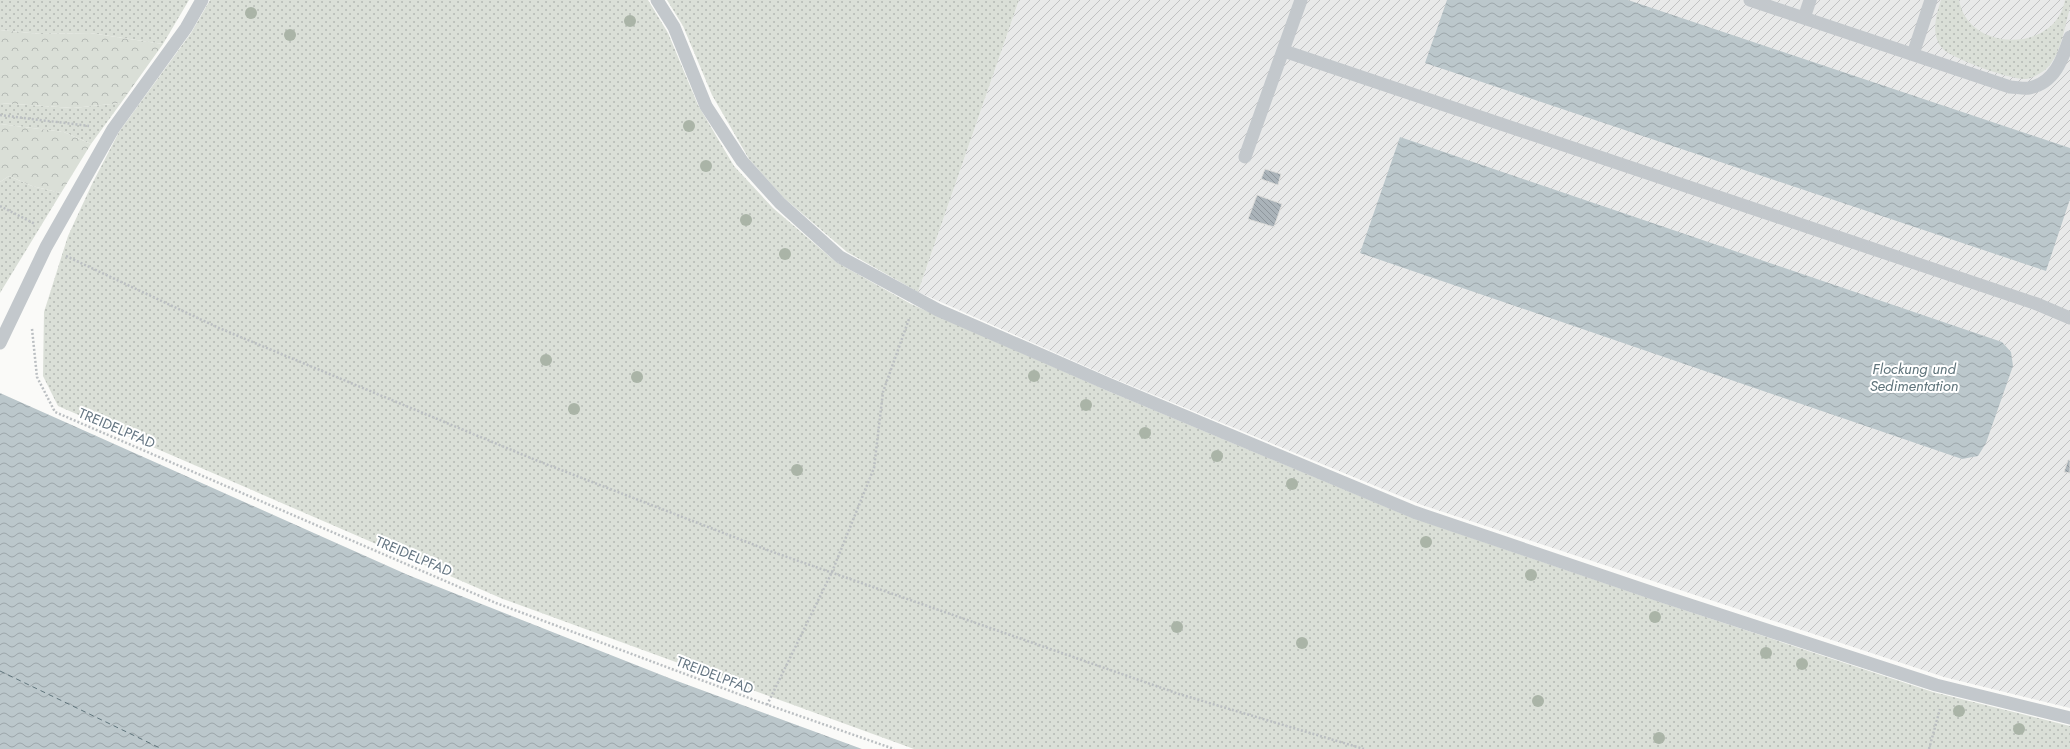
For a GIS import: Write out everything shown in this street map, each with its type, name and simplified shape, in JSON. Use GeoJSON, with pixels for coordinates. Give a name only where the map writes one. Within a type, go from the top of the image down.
{"type":"FeatureCollection","features":[{"type":"Feature","properties":{"kind":"lane"},"geometry":{"type":"LineString","coordinates":[[0,343],[53,233],[113,129],[186,28],[202,0]]}},
{"type":"Feature","properties":{"kind":"lane"},"geometry":{"type":"LineString","coordinates":[[656,0],[674,27],[706,106],[742,162],[780,203],[840,257],[945,313],[1108,384],[1414,512],[1654,593],[1947,688],[2070,718]]}},
{"type":"Feature","properties":{"kind":"lane"},"geometry":{"type":"LineString","coordinates":[[1245,157],[1301,0]]}},
{"type":"Feature","properties":{"kind":"lane"},"geometry":{"type":"LineString","coordinates":[[1751,0],[2010,87],[2029,88],[2050,78],[2063,60],[2070,37]]}},
{"type":"Feature","properties":{"kind":"lane"},"geometry":{"type":"LineString","coordinates":[[1804,18],[1810,0]]}},
{"type":"Feature","properties":{"kind":"lane"},"geometry":{"type":"LineString","coordinates":[[1913,54],[1931,0]]}},
{"type":"Feature","properties":{"kind":"lane"},"geometry":{"type":"LineString","coordinates":[[1284,51],[2037,304],[2070,318]]}},
{"type":"Feature","properties":{"kind":"path"},"geometry":{"type":"LineString","coordinates":[[0,115],[113,129]]}},
{"type":"Feature","properties":{"kind":"path"},"geometry":{"type":"LineString","coordinates":[[0,206],[53,233]]}},
{"type":"Feature","properties":{"kind":"path"},"geometry":{"type":"LineString","coordinates":[[46,247],[219,328],[538,461],[770,551],[1179,694],[1364,749]]}},
{"type":"Feature","properties":{"kind":"path"},"geometry":{"type":"LineString","coordinates":[[767,705],[832,572],[874,468],[883,392],[916,298]]}},
{"type":"Feature","properties":{"kind":"path","name":"TREIDELPFAD"},"geometry":{"type":"LineString","coordinates":[[31,323],[37,377],[55,412],[496,603],[767,705],[894,749]]}},
{"type":"Feature","properties":{"kind":"path"},"geometry":{"type":"LineString","coordinates":[[1929,749],[1947,688]]}},
{"type":"Feature","properties":{"kind":"shaded area"},"geometry":{"type":"Polygon","coordinates":[[[1019,0],[2070,0],[2070,708],[1944,677],[1422,505],[1110,377],[918,292],[1019,0]]]}},
{"type":"Feature","properties":{"kind":"green space"},"geometry":{"type":"Polygon","coordinates":[[[0,0],[189,0],[163,44],[90,33],[41,34],[0,30],[0,0]]]}},
{"type":"Feature","properties":{"kind":"green space"},"geometry":{"type":"Polygon","coordinates":[[[210,0],[648,0],[668,33],[698,105],[734,166],[773,208],[836,262],[911,304],[1108,391],[1410,517],[1660,602],[1933,692],[2070,726],[2070,749],[914,749],[503,599],[58,406],[43,376],[44,312],[68,236],[92,184],[119,132],[191,33],[210,0]]]}},
{"type":"Feature","properties":{"kind":"green space"},"geometry":{"type":"Polygon","coordinates":[[[667,0],[1019,0],[918,292],[847,252],[784,198],[749,159],[712,95],[683,26],[667,0]]]}},
{"type":"Feature","properties":{"kind":"green space"},"geometry":{"type":"Polygon","coordinates":[[[1941,0],[1959,0],[1966,17],[1978,30],[1994,37],[2012,40],[2030,37],[2046,30],[2058,17],[2065,0],[2070,0],[2070,8],[2055,57],[2045,70],[2026,79],[1996,73],[1958,58],[1943,49],[1936,38],[1935,32],[1937,12],[1941,0]]]}},
{"type":"Feature","properties":{"kind":"green space"},"geometry":{"type":"Polygon","coordinates":[[[0,30],[41,34],[90,33],[163,44],[121,103],[73,108],[0,103],[0,30]]]}},
{"type":"Feature","properties":{"kind":"green space"},"geometry":{"type":"Polygon","coordinates":[[[0,103],[73,108],[121,103],[91,144],[64,132],[0,124],[0,103]]]}},
{"type":"Feature","properties":{"kind":"green space"},"geometry":{"type":"Polygon","coordinates":[[[0,124],[64,132],[91,144],[61,193],[32,186],[9,176],[0,182],[0,124]]]}},
{"type":"Feature","properties":{"kind":"green space"},"geometry":{"type":"Polygon","coordinates":[[[9,176],[32,186],[61,193],[0,293],[0,182],[9,176]]]}},
{"type":"Feature","properties":{"kind":"water"},"geometry":{"type":"Polygon","coordinates":[[[1447,0],[1628,0],[2070,148],[2070,199],[2046,271],[1425,63],[1447,0]]]}},
{"type":"Feature","properties":{"kind":"water","name":"Flockung und Sedimentation"},"geometry":{"type":"Polygon","coordinates":[[[1400,137],[2002,342],[2011,352],[2013,366],[1986,443],[1978,456],[1962,459],[1360,253],[1400,137]]]}},
{"type":"Feature","properties":{"kind":"water"},"geometry":{"type":"Polygon","coordinates":[[[0,393],[408,575],[669,678],[862,749],[0,749],[0,393]]]}},
{"type":"Feature","properties":{"kind":"building"},"geometry":{"type":"Polygon","coordinates":[[[1265,169],[1281,174],[1278,185],[1261,179],[1265,169]]]}},
{"type":"Feature","properties":{"kind":"building"},"geometry":{"type":"Polygon","coordinates":[[[1257,195],[1282,204],[1274,227],[1248,219],[1257,195]]]}},
{"type":"Feature","properties":{"kind":"building"},"geometry":{"type":"Polygon","coordinates":[[[2068,460],[2070,460],[2070,473],[2064,472],[2068,460]]]}},
{"type":"Feature","properties":{"kind":"ferry route"},"geometry":{"type":"LineString","coordinates":[[0,671],[162,749]]}}]}
